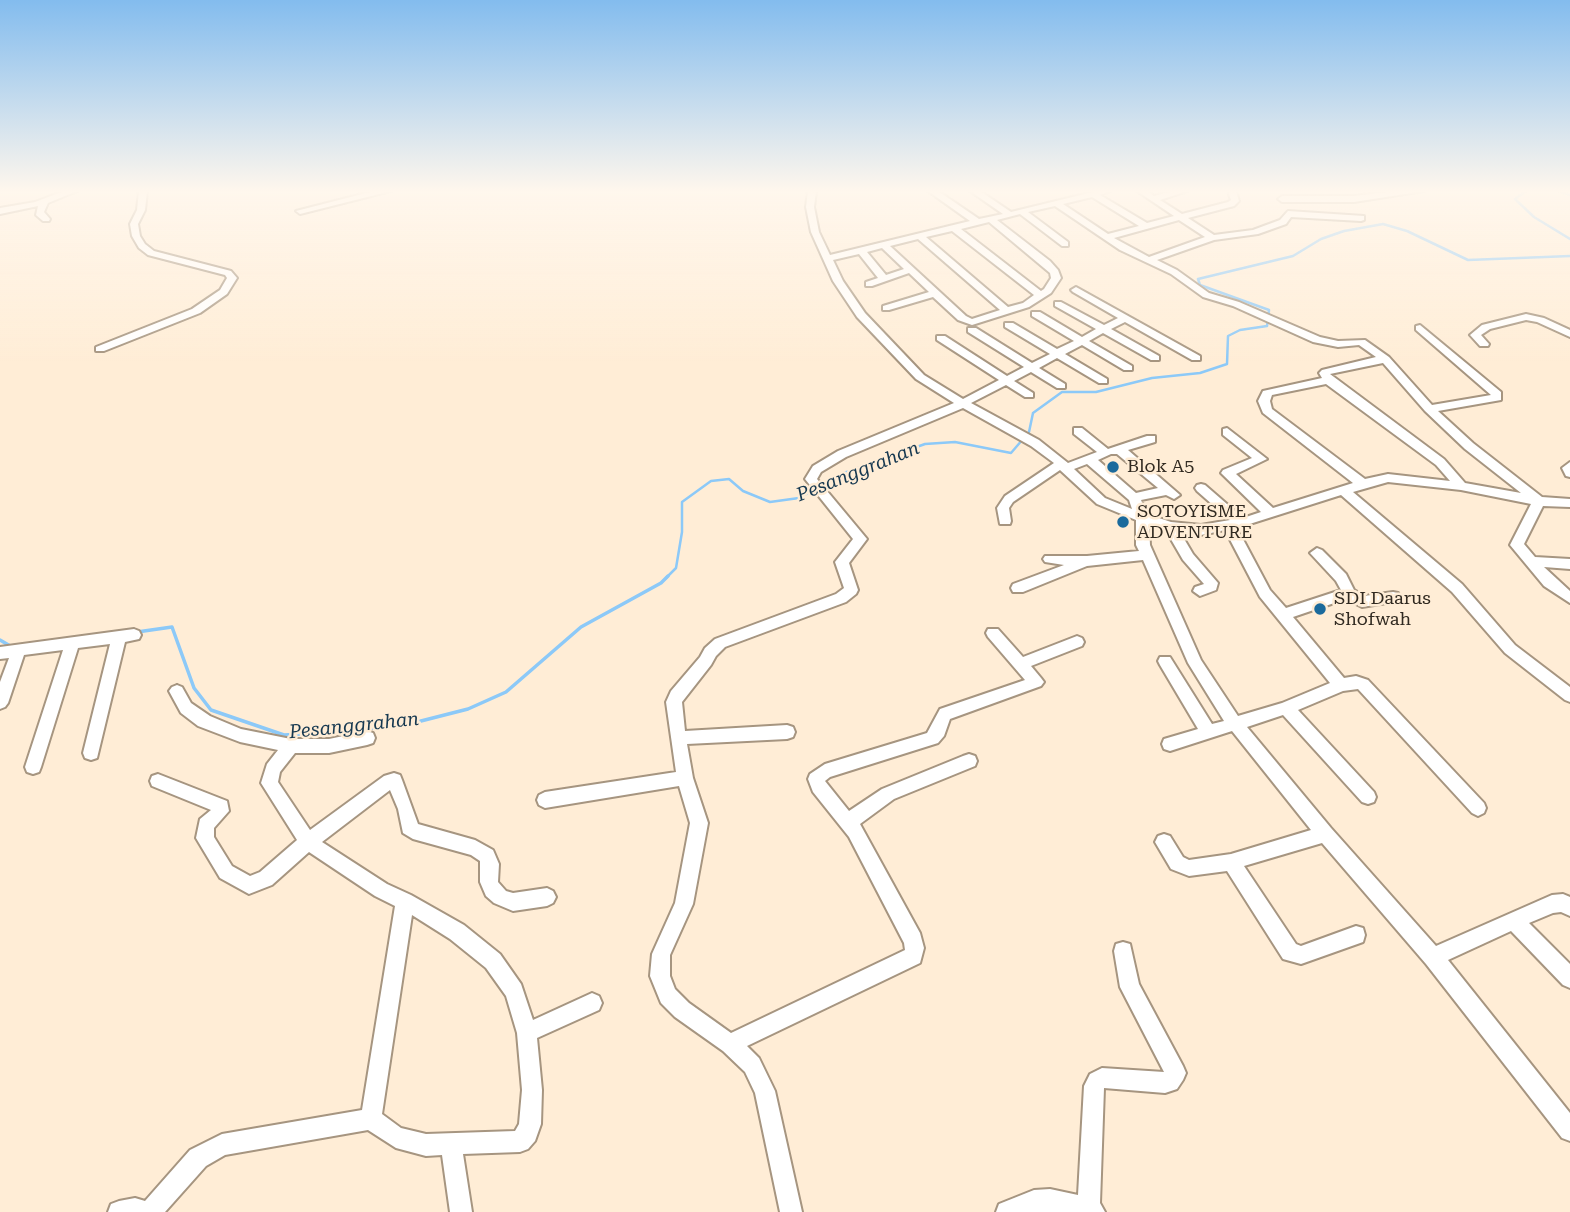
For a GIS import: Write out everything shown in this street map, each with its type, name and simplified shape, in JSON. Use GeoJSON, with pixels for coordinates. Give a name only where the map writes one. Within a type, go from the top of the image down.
{"type":"FeatureCollection","features":[{"type":"Feature","properties":{"kind":"street"},"geometry":{"type":"LineString","coordinates":[[100,349],[196,311],[224,292],[232,278],[228,273],[151,253],[144,248]]}},
{"type":"Feature","properties":{"kind":"street"},"geometry":{"type":"LineString","coordinates":[[822,248],[849,299],[920,377],[1067,464],[1101,500],[1142,518],[1170,526],[1201,530],[1271,514],[1388,478],[1461,486],[1539,501],[1570,503]]}},
{"type":"Feature","properties":{"kind":"street"},"geometry":{"type":"LineString","coordinates":[[826,259],[870,248]]}},
{"type":"Feature","properties":{"kind":"street"},"geometry":{"type":"LineString","coordinates":[[887,248],[972,326],[1061,386]]}},
{"type":"Feature","properties":{"kind":"street"},"geometry":{"type":"LineString","coordinates":[[933,248],[1008,312]]}},
{"type":"Feature","properties":{"kind":"street"},"geometry":{"type":"LineString","coordinates":[[979,248],[1041,296]]}},
{"type":"Feature","properties":{"kind":"street"},"geometry":{"type":"LineString","coordinates":[[972,326],[1041,296],[1054,285],[1055,272],[1028,248]]}},
{"type":"Feature","properties":{"kind":"street"},"geometry":{"type":"LineString","coordinates":[[1126,248],[1174,272],[1206,295],[1327,343],[1361,342],[1385,359],[1429,409],[1469,446],[1539,501]]}},
{"type":"Feature","properties":{"kind":"street"},"geometry":{"type":"LineString","coordinates":[[1149,260],[1185,248]]}},
{"type":"Feature","properties":{"kind":"street"},"geometry":{"type":"LineString","coordinates":[[861,250],[884,279]]}},
{"type":"Feature","properties":{"kind":"street"},"geometry":{"type":"LineString","coordinates":[[869,284],[910,270]]}},
{"type":"Feature","properties":{"kind":"street"},"geometry":{"type":"LineString","coordinates":[[1076,290],[1196,358]]}},
{"type":"Feature","properties":{"kind":"street"},"geometry":{"type":"LineString","coordinates":[[886,308],[934,293]]}},
{"type":"Feature","properties":{"kind":"street"},"geometry":{"type":"LineString","coordinates":[[1058,304],[1156,358]]}},
{"type":"Feature","properties":{"kind":"street"},"geometry":{"type":"LineString","coordinates":[[1036,314],[1128,368]]}},
{"type":"Feature","properties":{"kind":"street"},"geometry":{"type":"LineString","coordinates":[[1484,344],[1475,335],[1486,327],[1526,317],[1570,334]]}},
{"type":"Feature","properties":{"kind":"street"},"geometry":{"type":"LineString","coordinates":[[791,1212],[765,1091],[752,1065],[730,1044],[682,1010],[668,996],[660,976],[661,954],[684,904],[699,823],[685,778],[674,702],[676,695],[715,647],[841,598],[851,590],[842,562],[860,540],[811,479],[817,469],[842,454],[962,404],[1125,318]]}},
{"type":"Feature","properties":{"kind":"street"},"geometry":{"type":"LineString","coordinates":[[1009,325],[1103,381]]}},
{"type":"Feature","properties":{"kind":"street"},"geometry":{"type":"LineString","coordinates":[[1420,328],[1497,394],[1497,398],[1429,409]]}},
{"type":"Feature","properties":{"kind":"street"},"geometry":{"type":"LineString","coordinates":[[941,338],[1029,396]]}},
{"type":"Feature","properties":{"kind":"street"},"geometry":{"type":"LineString","coordinates":[[1385,359],[1326,372],[1328,380],[1440,462],[1461,486]]}},
{"type":"Feature","properties":{"kind":"street"},"geometry":{"type":"LineString","coordinates":[[1328,380],[1267,393],[1264,401],[1267,411],[1363,484]]}},
{"type":"Feature","properties":{"kind":"street"},"geometry":{"type":"LineString","coordinates":[[1078,431],[1106,453]]}},
{"type":"Feature","properties":{"kind":"street"},"geometry":{"type":"LineString","coordinates":[[1227,432],[1261,459],[1227,473],[1271,514]]}},
{"type":"Feature","properties":{"kind":"street"},"geometry":{"type":"LineString","coordinates":[[1004,521],[1003,508],[1009,499],[1067,464],[1152,439]]}},
{"type":"Feature","properties":{"kind":"street"},"geometry":{"type":"LineString","coordinates":[[1119,449],[1171,492],[1134,498]]}},
{"type":"Feature","properties":{"kind":"street"},"geometry":{"type":"LineString","coordinates":[[1089,459],[1134,498],[1142,518],[1141,536],[1147,555],[1195,663],[1235,725],[1325,834],[1433,957],[1570,1130]]}},
{"type":"Feature","properties":{"kind":"street"},"geometry":{"type":"LineString","coordinates":[[1570,467],[1567,468],[1570,473]]}},
{"type":"Feature","properties":{"kind":"street"},"geometry":{"type":"LineString","coordinates":[[1201,488],[1235,524],[1265,593],[1341,685]]}},
{"type":"Feature","properties":{"kind":"street"},"geometry":{"type":"LineString","coordinates":[[1344,491],[1457,588],[1510,649],[1570,696]]}},
{"type":"Feature","properties":{"kind":"street"},"geometry":{"type":"LineString","coordinates":[[1539,501],[1517,545],[1549,582],[1570,598]]}},
{"type":"Feature","properties":{"kind":"street"},"geometry":{"type":"LineString","coordinates":[[1170,526],[1188,557],[1212,583],[1200,591]]}},
{"type":"Feature","properties":{"kind":"street"},"geometry":{"type":"LineString","coordinates":[[1317,553],[1341,578],[1349,593],[1362,602],[1393,597]]}},
{"type":"Feature","properties":{"kind":"street"},"geometry":{"type":"LineString","coordinates":[[1050,559],[1087,561],[1147,555]]}},
{"type":"Feature","properties":{"kind":"street"},"geometry":{"type":"LineString","coordinates":[[1018,588],[1087,561]]}},
{"type":"Feature","properties":{"kind":"street"},"geometry":{"type":"LineString","coordinates":[[1533,562],[1570,564]]}},
{"type":"Feature","properties":{"kind":"street"},"geometry":{"type":"LineString","coordinates":[[1282,615],[1349,593]]}},
{"type":"Feature","properties":{"kind":"street"},"geometry":{"type":"LineString","coordinates":[[730,1044],[913,956],[913,940],[855,831],[817,785],[819,774],[932,738],[946,715],[1036,682],[993,633]]}},
{"type":"Feature","properties":{"kind":"street"},"geometry":{"type":"LineString","coordinates":[[0,653],[126,636],[91,753]]}},
{"type":"Feature","properties":{"kind":"street"},"geometry":{"type":"LineString","coordinates":[[1022,663],[1077,642]]}},
{"type":"Feature","properties":{"kind":"street"},"geometry":{"type":"LineString","coordinates":[[33,767],[72,644]]}},
{"type":"Feature","properties":{"kind":"street"},"geometry":{"type":"LineString","coordinates":[[0,703],[19,650]]}},
{"type":"Feature","properties":{"kind":"street"},"geometry":{"type":"LineString","coordinates":[[1165,661],[1209,733]]}},
{"type":"Feature","properties":{"kind":"street"},"geometry":{"type":"LineString","coordinates":[[1170,744],[1286,708],[1341,685],[1356,682],[1363,684],[1478,808]]}},
{"type":"Feature","properties":{"kind":"street"},"geometry":{"type":"LineString","coordinates":[[177,691],[186,708],[204,721],[240,735],[291,746],[315,747],[368,738]]}},
{"type":"Feature","properties":{"kind":"street"},"geometry":{"type":"LineString","coordinates":[[1286,708],[1368,797]]}},
{"type":"Feature","properties":{"kind":"street"},"geometry":{"type":"LineString","coordinates":[[678,738],[787,732]]}},
{"type":"Feature","properties":{"kind":"street"},"geometry":{"type":"LineString","coordinates":[[119,1212],[135,1209],[148,1212],[207,1151],[249,1139],[371,1119],[384,1130],[408,1142],[450,1146],[510,1143],[520,1140],[527,1133],[532,1090],[527,1033],[514,991],[493,961],[457,932],[381,890],[308,842],[269,783],[269,777],[291,746]]}},
{"type":"Feature","properties":{"kind":"street"},"geometry":{"type":"LineString","coordinates":[[848,822],[888,794],[969,761]]}},
{"type":"Feature","properties":{"kind":"street"},"geometry":{"type":"LineString","coordinates":[[545,800],[685,778]]}},
{"type":"Feature","properties":{"kind":"street"},"geometry":{"type":"LineString","coordinates":[[158,781],[221,806],[221,811],[206,825],[205,838],[226,872],[249,885],[265,879],[308,842],[394,780],[406,809],[409,827],[413,831],[475,848],[486,856],[490,864],[489,882],[492,890],[500,897],[513,902],[547,897]]}},
{"type":"Feature","properties":{"kind":"street"},"geometry":{"type":"LineString","coordinates":[[1164,842],[1182,866],[1231,862],[1325,834]]}},
{"type":"Feature","properties":{"kind":"street"},"geometry":{"type":"LineString","coordinates":[[1231,862],[1290,952],[1301,956],[1356,935]]}},
{"type":"Feature","properties":{"kind":"street"},"geometry":{"type":"LineString","coordinates":[[371,1119],[405,901]]}},
{"type":"Feature","properties":{"kind":"street"},"geometry":{"type":"LineString","coordinates":[[1433,957],[1557,903],[1570,907]]}},
{"type":"Feature","properties":{"kind":"street"},"geometry":{"type":"LineString","coordinates":[[1514,921],[1570,978]]}},
{"type":"Feature","properties":{"kind":"street"},"geometry":{"type":"LineString","coordinates":[[1007,1212],[1034,1201],[1070,1203],[1092,1211],[1094,1086],[1097,1081],[1102,1078],[1165,1083],[1170,1082],[1176,1073],[1130,986],[1123,951]]}},
{"type":"Feature","properties":{"kind":"street"},"geometry":{"type":"LineString","coordinates":[[527,1033],[592,1003]]}},
{"type":"Feature","properties":{"kind":"street"},"geometry":{"type":"LineString","coordinates":[[450,1146],[461,1212]]}},
{"type":"Feature","properties":{"kind":"waterway","name":"Pesanggrahan"},"geometry":{"type":"LineString","coordinates":[[137,632],[172,627],[194,688],[211,710],[284,735],[352,731],[417,722],[468,709],[506,692],[581,627],[661,583],[676,568],[682,532],[682,502],[711,481],[729,479],[743,491],[770,502],[799,498],[844,473],[925,444],[955,442],[1011,453],[1029,432],[1033,413],[1062,392],[1096,392],[1152,378],[1200,373],[1227,364],[1228,336],[1240,330],[1267,326],[1269,310],[1200,285],[1198,279],[1293,256],[1307,248]]}},
{"type":"Feature","properties":{"kind":"waterway","name":"Pesanggrahan"},"geometry":{"type":"LineString","coordinates":[[1442,248],[1468,260],[1570,256]]}},
{"type":"Feature","properties":{"kind":"waterway","name":"Pesanggrahan"},"geometry":{"type":"LineString","coordinates":[[0,640],[12,647]]}},
{"type":"Feature","properties":{"kind":"place","name":"Blok A5"},"geometry":{"type":"Point","coordinates":[1113,467]}},
{"type":"Feature","properties":{"kind":"place","name":"SOTOYISME ADVENTURE"},"geometry":{"type":"Point","coordinates":[1123,522]}},
{"type":"Feature","properties":{"kind":"place","name":"SDI Daarus Shofwah"},"geometry":{"type":"Point","coordinates":[1320,609]}}]}
